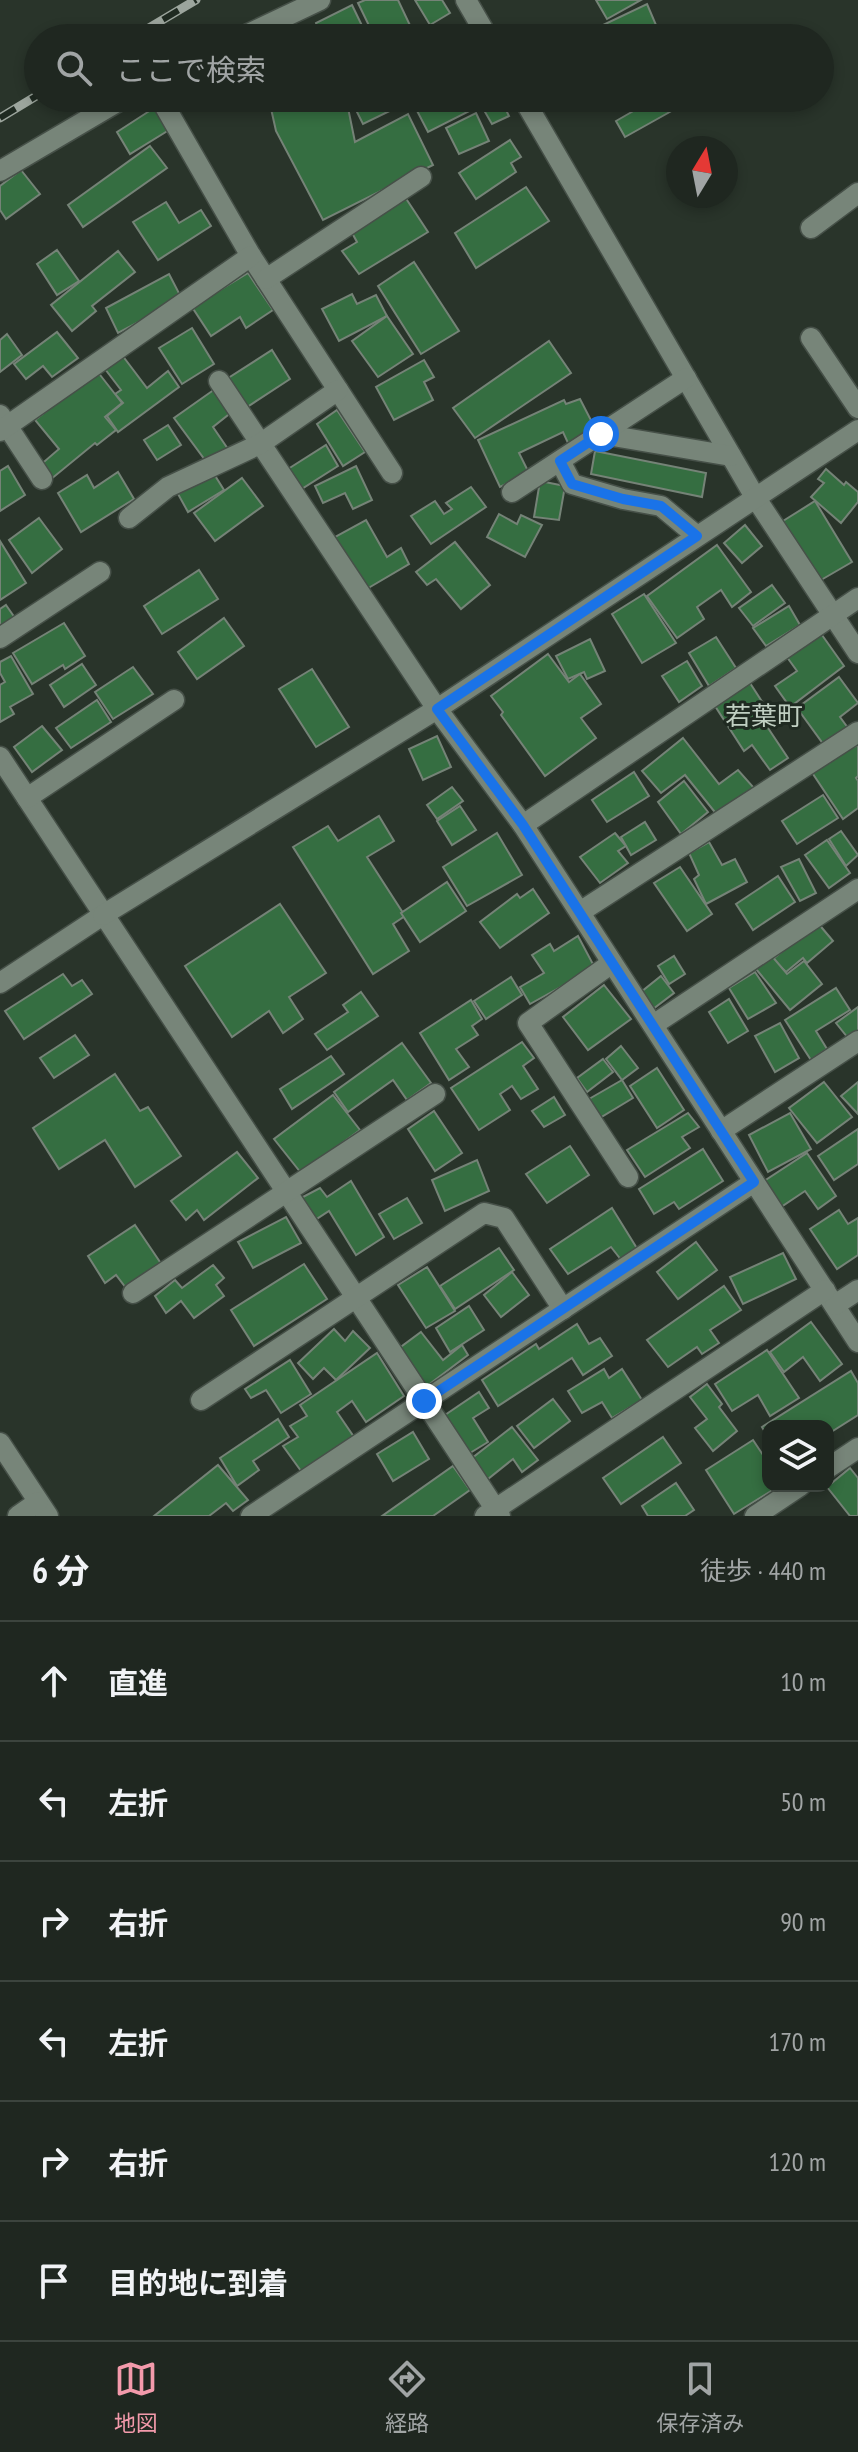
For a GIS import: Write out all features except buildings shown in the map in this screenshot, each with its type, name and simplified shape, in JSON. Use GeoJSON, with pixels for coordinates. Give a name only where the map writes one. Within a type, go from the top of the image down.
{"type":"FeatureCollection","features":[{"type":"Feature","properties":{"kind":"street"},"geometry":{"type":"LineString","coordinates":[[269,24],[320,0]]}},
{"type":"Feature","properties":{"kind":"street"},"geometry":{"type":"LineString","coordinates":[[466,0],[480,24]]}},
{"type":"Feature","properties":{"kind":"street"},"geometry":{"type":"LineString","coordinates":[[0,171],[100,112]]}},
{"type":"Feature","properties":{"kind":"street"},"geometry":{"type":"LineString","coordinates":[[168,112],[251,256],[392,473]]}},
{"type":"Feature","properties":{"kind":"street"},"geometry":{"type":"LineString","coordinates":[[531,112],[755,497],[858,653]]}},
{"type":"Feature","properties":{"kind":"street"},"geometry":{"type":"LineString","coordinates":[[266,279],[421,177]]}},
{"type":"Feature","properties":{"kind":"street"},"geometry":{"type":"LineString","coordinates":[[811,228],[858,193]]}},
{"type":"Feature","properties":{"kind":"street"},"geometry":{"type":"LineString","coordinates":[[42,479],[2,424],[251,256]]}},
{"type":"Feature","properties":{"kind":"street"},"geometry":{"type":"LineString","coordinates":[[811,338],[858,408]]}},
{"type":"Feature","properties":{"kind":"street"},"geometry":{"type":"LineString","coordinates":[[512,492],[686,378]]}},
{"type":"Feature","properties":{"kind":"street"},"geometry":{"type":"LineString","coordinates":[[219,381],[437,709],[523,825],[858,1342]]}},
{"type":"Feature","properties":{"kind":"street"},"geometry":{"type":"LineString","coordinates":[[129,518],[168,487],[260,444],[338,390]]}},
{"type":"Feature","properties":{"kind":"street"},"geometry":{"type":"LineString","coordinates":[[0,983],[103,915],[437,709],[858,430]]}},
{"type":"Feature","properties":{"kind":"street"},"geometry":{"type":"LineString","coordinates":[[601,434],[731,456]]}},
{"type":"Feature","properties":{"kind":"street"},"geometry":{"type":"LineString","coordinates":[[560,461],[572,484],[661,506],[697,536]]}},
{"type":"Feature","properties":{"kind":"street"},"geometry":{"type":"LineString","coordinates":[[0,638],[100,572]]}},
{"type":"Feature","properties":{"kind":"street"},"geometry":{"type":"LineString","coordinates":[[523,825],[858,598]]}},
{"type":"Feature","properties":{"kind":"street"},"geometry":{"type":"LineString","coordinates":[[27,798],[174,700]]}},
{"type":"Feature","properties":{"kind":"street"},"geometry":{"type":"LineString","coordinates":[[580,912],[858,732]]}},
{"type":"Feature","properties":{"kind":"street"},"geometry":{"type":"LineString","coordinates":[[0,757],[424,1401],[493,1514],[830,1298],[858,1290]]}},
{"type":"Feature","properties":{"kind":"street"},"geometry":{"type":"LineString","coordinates":[[653,1025],[858,889]]}},
{"type":"Feature","properties":{"kind":"street"},"geometry":{"type":"LineString","coordinates":[[612,963],[528,1023],[628,1177]]}},
{"type":"Feature","properties":{"kind":"street"},"geometry":{"type":"LineString","coordinates":[[721,1131],[858,1041]]}},
{"type":"Feature","properties":{"kind":"street"},"geometry":{"type":"LineString","coordinates":[[133,1293],[435,1094]]}},
{"type":"Feature","properties":{"kind":"street"},"geometry":{"type":"LineString","coordinates":[[251,1516],[754,1182]]}},
{"type":"Feature","properties":{"kind":"street"},"geometry":{"type":"LineString","coordinates":[[201,1400],[484,1213],[504,1218],[563,1309]]}},
{"type":"Feature","properties":{"kind":"street"},"geometry":{"type":"LineString","coordinates":[[0,1443],[43,1509],[18,1516]]}},
{"type":"Feature","properties":{"kind":"street"},"geometry":{"type":"LineString","coordinates":[[834,1464],[858,1448]]}},
{"type":"Feature","properties":{"kind":"street"},"geometry":{"type":"LineString","coordinates":[[755,1516],[791,1492]]}},
{"type":"Feature","properties":{"kind":"railway"},"geometry":{"type":"LineString","coordinates":[[156,24],[196,0]]}},
{"type":"Feature","properties":{"kind":"railway"},"geometry":{"type":"LineString","coordinates":[[0,118],[24,103]]}},
{"type":"Feature","properties":{"kind":"district","name":"若葉町"},"geometry":{"type":"Point","coordinates":[764,716]}},
{"type":"Feature","properties":{"kind":"route"},"geometry":{"type":"LineString","coordinates":[[424,1401],[754,1182],[523,825],[437,709],[697,536],[661,506],[572,484],[560,461],[601,434]]}}]}
